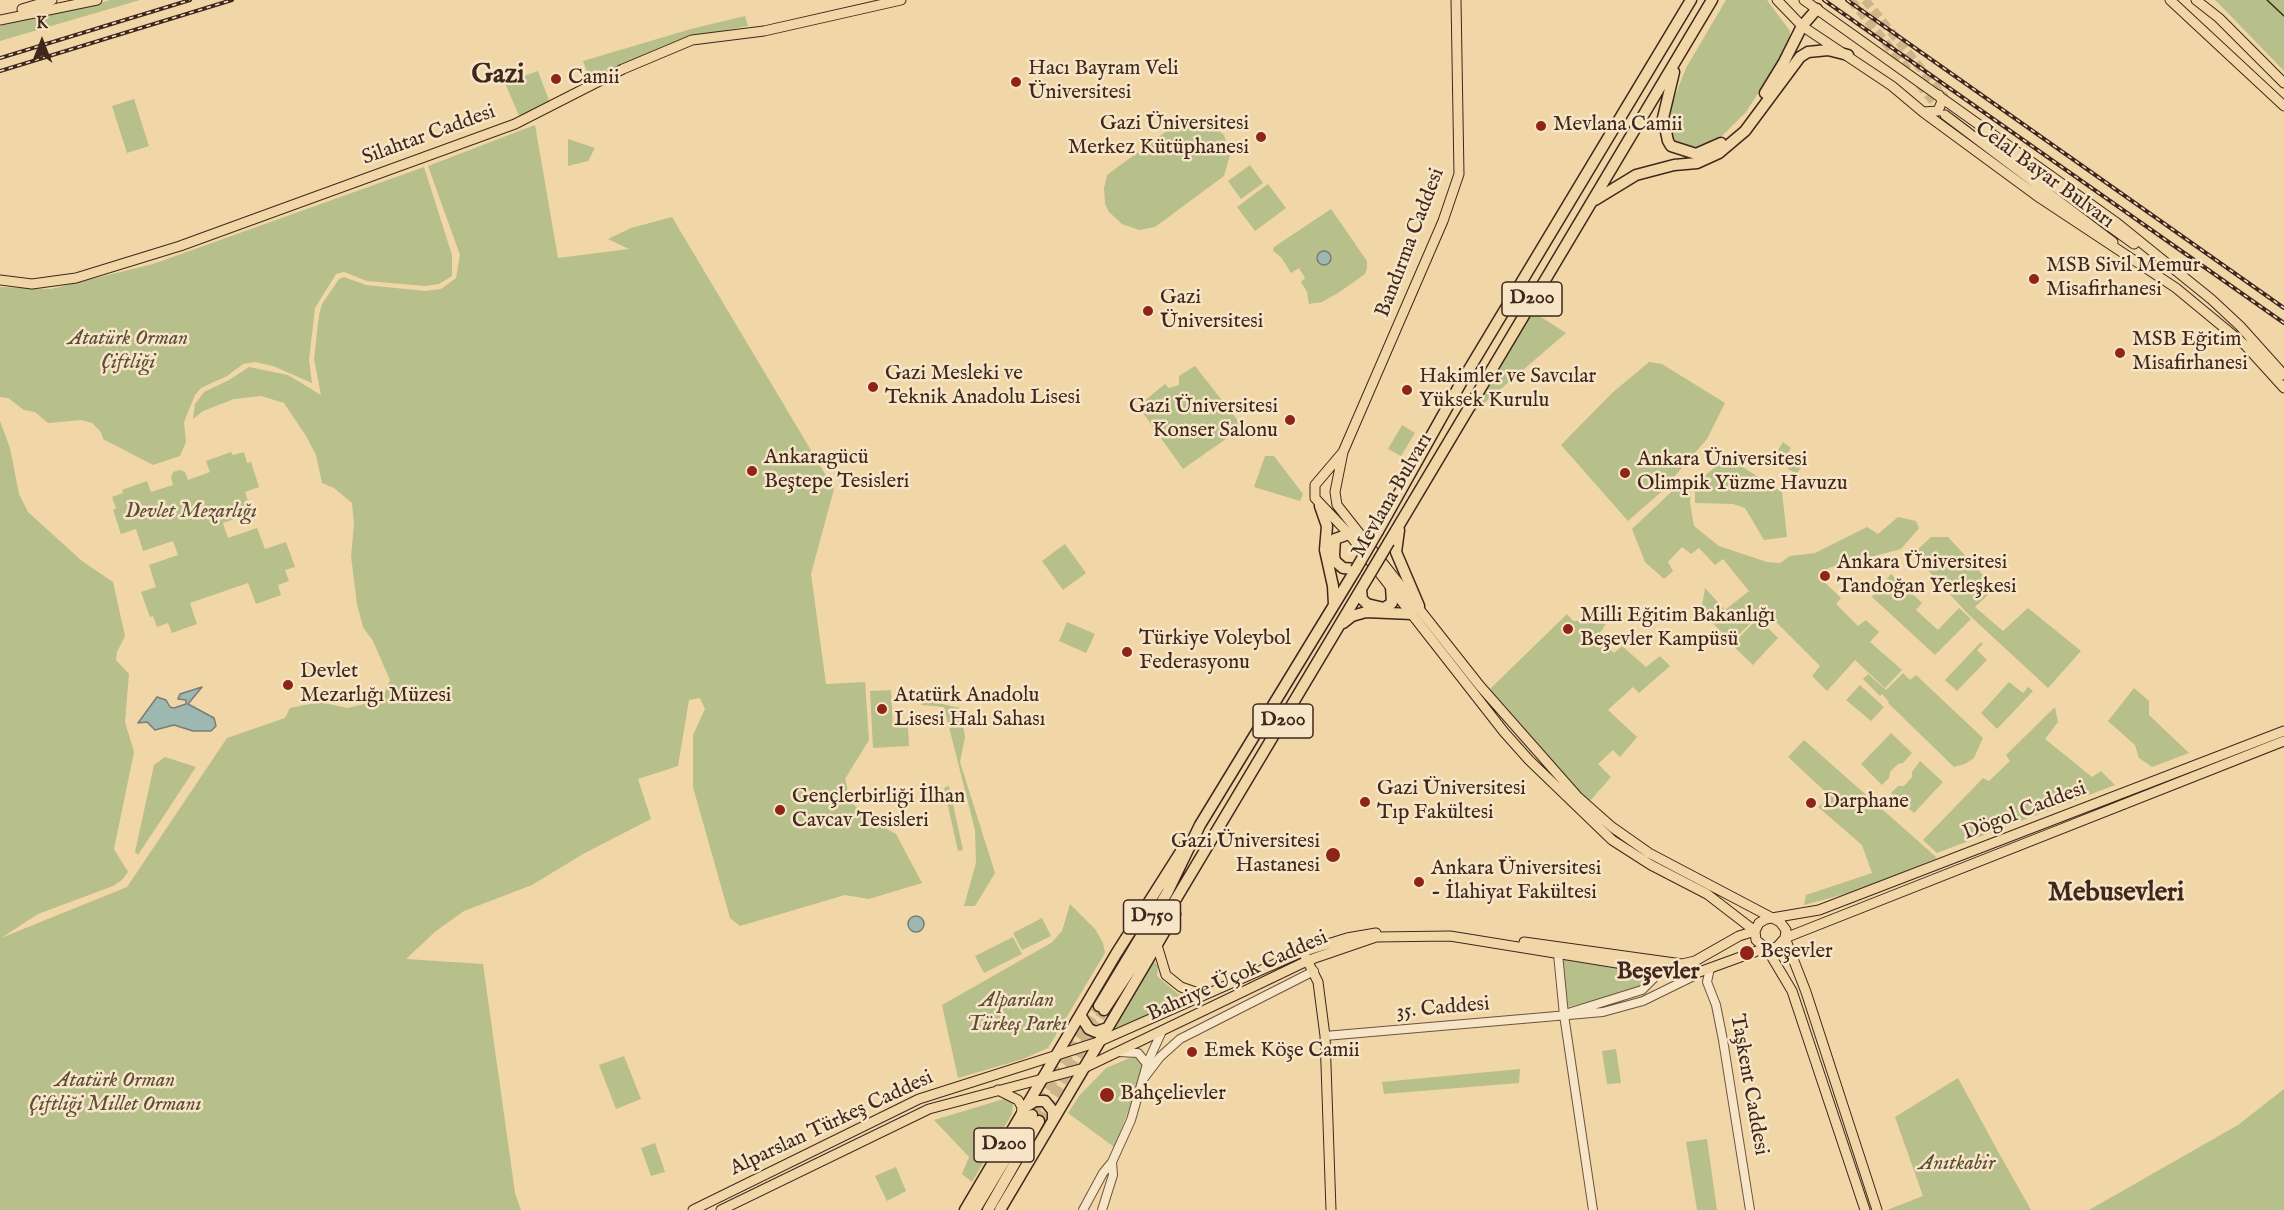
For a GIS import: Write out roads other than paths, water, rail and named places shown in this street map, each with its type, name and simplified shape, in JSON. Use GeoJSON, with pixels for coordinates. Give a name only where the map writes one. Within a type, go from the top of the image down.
{"type":"FeatureCollection","features":[{"type":"Feature","properties":{"kind":"highway","name":"Mevlana Bulvarı"},"geometry":{"type":"LineString","coordinates":[[1102,1008],[1167,893],[1200,825],[1356,569],[1468,371],[1691,0]]}},
{"type":"Feature","properties":{"kind":"highway","name":"Mevlana Bulvarı"},"geometry":{"type":"LineString","coordinates":[[1102,1008],[1167,914],[1361,590],[1401,518],[1712,0]]}},
{"type":"Feature","properties":{"kind":"highway"},"geometry":{"type":"LineString","coordinates":[[1677,57],[1662,117],[1664,133],[1671,146],[1696,154],[1714,148],[1741,126],[1784,62],[1802,26],[1817,9]]}},
{"type":"Feature","properties":{"kind":"highway"},"geometry":{"type":"LineString","coordinates":[[1590,203],[1618,183],[1636,174],[1674,165],[1696,163],[1719,153],[1745,131],[1800,57],[1808,52],[1828,50],[1848,55]]}},
{"type":"Feature","properties":{"kind":"highway"},"geometry":{"type":"LineString","coordinates":[[1320,506],[1327,525],[1325,550],[1333,586],[1334,605]]}},
{"type":"Feature","properties":{"kind":"highway"},"geometry":{"type":"LineString","coordinates":[[1339,627],[1352,615],[1366,612],[1416,610],[1396,552],[1401,518]]}},
{"type":"Feature","properties":{"kind":"highway"},"geometry":{"type":"LineString","coordinates":[[1349,534],[1335,538],[1335,561],[1343,568],[1356,569]]}},
{"type":"Feature","properties":{"kind":"highway"},"geometry":{"type":"LineString","coordinates":[[1361,590],[1362,598],[1367,604],[1384,608],[1392,603],[1391,586]]}},
{"type":"Feature","properties":{"kind":"highway","name":"D200"},"geometry":{"type":"LineString","coordinates":[[988,1210],[1030,1114],[1042,1080],[1174,859],[1200,825]]}},
{"type":"Feature","properties":{"kind":"highway"},"geometry":{"type":"LineString","coordinates":[[1000,1210],[1191,885],[1197,861]]}},
{"type":"Feature","properties":{"kind":"highway"},"geometry":{"type":"LineString","coordinates":[[1080,1015],[1089,1029],[1096,1032],[1107,1028]]}},
{"type":"Feature","properties":{"kind":"highway"},"geometry":{"type":"LineString","coordinates":[[975,1210],[1030,1114],[1035,1101],[1045,1101],[1053,1111],[1053,1120]]}},
{"type":"Feature","properties":{"kind":"highway","name":"D200"},"geometry":{"type":"LineString","coordinates":[[965,1210],[1030,1114]]}},
{"type":"Feature","properties":{"kind":"main road"},"geometry":{"type":"LineString","coordinates":[[0,19],[51,0]]}},
{"type":"Feature","properties":{"kind":"main road"},"geometry":{"type":"LineString","coordinates":[[0,19],[97,0]]}},
{"type":"Feature","properties":{"kind":"main road","name":"Silahtar Caddesi"},"geometry":{"type":"LineString","coordinates":[[0,280],[50,283],[76,278],[180,246],[515,124],[623,69],[692,40],[764,31],[901,0]]}},
{"type":"Feature","properties":{"kind":"main road","name":"Bandırma Caddesi"},"geometry":{"type":"LineString","coordinates":[[1335,492],[1344,452],[1457,184],[1461,145],[1456,0]]}},
{"type":"Feature","properties":{"kind":"main road","name":"Celal Bayar Bulvarı"},"geometry":{"type":"LineString","coordinates":[[1777,0],[1802,26],[1892,86],[1923,112],[2091,234],[2144,266],[2211,315],[2269,370],[2284,388]]}},
{"type":"Feature","properties":{"kind":"main road","name":"Celal Bayar Bulvarı"},"geometry":{"type":"LineString","coordinates":[[1804,0],[2117,223],[2211,299],[2240,326],[2284,375]]}},
{"type":"Feature","properties":{"kind":"main road"},"geometry":{"type":"LineString","coordinates":[[2170,0],[2284,106]]}},
{"type":"Feature","properties":{"kind":"main road"},"geometry":{"type":"LineString","coordinates":[[2196,0],[2284,83]]}},
{"type":"Feature","properties":{"kind":"main road"},"geometry":{"type":"LineString","coordinates":[[2198,27],[2206,15],[2212,14]]}},
{"type":"Feature","properties":{"kind":"main road"},"geometry":{"type":"LineString","coordinates":[[2213,39],[2220,38],[2225,26]]}},
{"type":"Feature","properties":{"kind":"main road"},"geometry":{"type":"LineString","coordinates":[[1923,112],[1938,111],[1942,101],[1939,94]]}},
{"type":"Feature","properties":{"kind":"main road"},"geometry":{"type":"LineString","coordinates":[[1945,115],[2144,266]]}},
{"type":"Feature","properties":{"kind":"main road"},"geometry":{"type":"LineString","coordinates":[[1982,133],[2114,231],[2164,263]]}},
{"type":"Feature","properties":{"kind":"main road","name":"Bandırma Caddesi"},"geometry":{"type":"LineString","coordinates":[[1315,485],[1344,452]]}},
{"type":"Feature","properties":{"kind":"main road"},"geometry":{"type":"LineString","coordinates":[[1755,931],[1707,894],[1625,849],[1588,818],[1504,732],[1416,610],[1393,574],[1337,506],[1335,492],[1327,484],[1315,485],[1313,492],[1320,506],[1349,534],[1391,586],[1416,610],[1494,702],[1573,791],[1597,814],[1649,853],[1775,919],[1784,926],[1785,938],[1793,956],[1877,1210]]}},
{"type":"Feature","properties":{"kind":"main road","name":"Dögol Caddesi"},"geometry":{"type":"LineString","coordinates":[[1775,919],[1819,910],[2284,731]]}},
{"type":"Feature","properties":{"kind":"main road","name":"Dögol Caddesi"},"geometry":{"type":"LineString","coordinates":[[1785,938],[2284,741]]}},
{"type":"Feature","properties":{"kind":"main road"},"geometry":{"type":"LineString","coordinates":[[1775,919],[1762,920],[1755,931],[1756,940],[1767,948],[1792,991],[1865,1210]]}},
{"type":"Feature","properties":{"kind":"main road"},"geometry":{"type":"LineString","coordinates":[[1661,967],[1695,961],[1739,936],[1755,931]]}},
{"type":"Feature","properties":{"kind":"main road","name":"Bahriye Üçok Caddesi"},"geometry":{"type":"LineString","coordinates":[[1057,1054],[1098,1042],[1204,995],[1347,938],[1380,932],[1452,932],[1661,967]]}},
{"type":"Feature","properties":{"kind":"main road","name":"Bahriye Üçok Caddesi"},"geometry":{"type":"LineString","coordinates":[[1042,1080],[1084,1068],[1162,1031],[1305,956],[1376,937],[1450,936],[1558,954],[1661,967]]}},
{"type":"Feature","properties":{"kind":"main road"},"geometry":{"type":"LineString","coordinates":[[1661,967],[1697,974],[1767,948],[1777,947],[1785,938]]}},
{"type":"Feature","properties":{"kind":"main road"},"geometry":{"type":"LineString","coordinates":[[1157,945],[1166,975],[1181,987],[1204,995]]}},
{"type":"Feature","properties":{"kind":"main road"},"geometry":{"type":"LineString","coordinates":[[1305,956],[1318,982],[1325,1036],[1331,1210]]}},
{"type":"Feature","properties":{"kind":"main road"},"geometry":{"type":"LineString","coordinates":[[1158,1016],[1162,1031]]}},
{"type":"Feature","properties":{"kind":"main road","name":"Alparslan Türkeş Caddesi"},"geometry":{"type":"LineString","coordinates":[[693,1210],[919,1100],[1021,1068],[1057,1054]]}},
{"type":"Feature","properties":{"kind":"main road","name":"Alparslan Türkeş Caddesi"},"geometry":{"type":"LineString","coordinates":[[721,1210],[929,1109],[1042,1080]]}},
{"type":"Feature","properties":{"kind":"main road"},"geometry":{"type":"LineString","coordinates":[[998,1090],[1018,1100],[1030,1114]]}},
{"type":"Feature","properties":{"kind":"street"},"geometry":{"type":"LineString","coordinates":[[2203,0],[2212,14]]}},
{"type":"Feature","properties":{"kind":"street"},"geometry":{"type":"LineString","coordinates":[[1558,954],[1564,1015],[1593,1210]]}},
{"type":"Feature","properties":{"kind":"street"},"geometry":{"type":"LineString","coordinates":[[1564,1015],[1642,990],[1661,967]]}},
{"type":"Feature","properties":{"kind":"street","name":"Taşkent Caddesi"},"geometry":{"type":"LineString","coordinates":[[1710,968],[1707,982],[1716,1005],[1723,1040],[1750,1210]]}},
{"type":"Feature","properties":{"kind":"street"},"geometry":{"type":"LineString","coordinates":[[1144,1078],[1160,1057],[1180,1039],[1314,971]]}},
{"type":"Feature","properties":{"kind":"street"},"geometry":{"type":"LineString","coordinates":[[1564,1015],[1603,1012],[1633,1004],[1697,974]]}},
{"type":"Feature","properties":{"kind":"street","name":"35. Caddesi"},"geometry":{"type":"LineString","coordinates":[[1325,1036],[1564,1015]]}},
{"type":"Feature","properties":{"kind":"street"},"geometry":{"type":"LineString","coordinates":[[1083,1210],[1103,1173],[1112,1162],[1131,1120],[1148,1064],[1162,1031]]}},
{"type":"Feature","properties":{"kind":"street"},"geometry":{"type":"LineString","coordinates":[[1117,1052],[1138,1053],[1148,1064]]}},
{"type":"Feature","properties":{"kind":"street"},"geometry":{"type":"LineString","coordinates":[[1102,1210],[1113,1175],[1112,1162]]}},
{"type":"Feature","properties":{"kind":"water"},"geometry":{"type":"Polygon","coordinates":[[[1324,251],[1329,253],[1331,258],[1329,263],[1324,265],[1319,263],[1317,258],[1319,253],[1324,251]]]}},
{"type":"Feature","properties":{"kind":"water"},"geometry":{"type":"Polygon","coordinates":[[[202,687],[188,704],[214,718],[216,726],[211,731],[193,731],[174,725],[155,730],[147,722],[138,723],[157,697],[166,700],[170,707],[174,708],[186,704],[186,700],[178,699],[180,694],[202,687]]]}},
{"type":"Feature","properties":{"kind":"water"},"geometry":{"type":"Polygon","coordinates":[[[913,916],[919,916],[924,924],[922,930],[913,932],[908,927],[908,921],[913,916]]]}},
{"type":"Feature","properties":{"kind":"tunnel"},"geometry":{"type":"LineString","coordinates":[[1851,0],[1942,112]]}},
{"type":"Feature","properties":{"kind":"tunnel"},"geometry":{"type":"LineString","coordinates":[[1865,0],[1945,98]]}},
{"type":"Feature","properties":{"kind":"tunnel"},"geometry":{"type":"LineString","coordinates":[[1032,1115],[1099,1006]]}},
{"type":"Feature","properties":{"kind":"tunnel"},"geometry":{"type":"LineString","coordinates":[[1039,1121],[1104,1010]]}},
{"type":"Feature","properties":{"kind":"tram line"},"geometry":{"type":"LineString","coordinates":[[2267,0],[2284,16]]}},
{"type":"Feature","properties":{"kind":"railway"},"geometry":{"type":"LineString","coordinates":[[0,58],[190,0]]}},
{"type":"Feature","properties":{"kind":"railway"},"geometry":{"type":"LineString","coordinates":[[0,71],[232,0]]}},
{"type":"Feature","properties":{"kind":"railway"},"geometry":{"type":"LineString","coordinates":[[1824,0],[2284,323]]}},
{"type":"Feature","properties":{"kind":"railway"},"geometry":{"type":"LineString","coordinates":[[1847,0],[2284,308]]}},
{"type":"Feature","properties":{"kind":"place","name":"Camii"},"geometry":{"type":"Point","coordinates":[556,79]}},
{"type":"Feature","properties":{"kind":"place","name":"Hacı Bayram Veli Üniversitesi"},"geometry":{"type":"Point","coordinates":[1016,82]}},
{"type":"Feature","properties":{"kind":"place","name":"Mevlana Camii"},"geometry":{"type":"Point","coordinates":[1541,126]}},
{"type":"Feature","properties":{"kind":"place","name":"Gazi Üniversitesi Merkez Kütüphanesi"},"geometry":{"type":"Point","coordinates":[1261,137]}},
{"type":"Feature","properties":{"kind":"place","name":"MSB Sivil Memur Misafirhanesi"},"geometry":{"type":"Point","coordinates":[2034,279]}},
{"type":"Feature","properties":{"kind":"place","name":"Gazi Üniversitesi"},"geometry":{"type":"Point","coordinates":[1148,311]}},
{"type":"Feature","properties":{"kind":"place","name":"MSB Eğitim Misafirhanesi"},"geometry":{"type":"Point","coordinates":[2120,353]}},
{"type":"Feature","properties":{"kind":"place","name":"Gazi Mesleki ve Teknik Anadolu Lisesi"},"geometry":{"type":"Point","coordinates":[873,387]}},
{"type":"Feature","properties":{"kind":"place","name":"Hakimler ve Savcılar Yüksek Kurulu"},"geometry":{"type":"Point","coordinates":[1407,390]}},
{"type":"Feature","properties":{"kind":"place","name":"Gazi Üniversitesi Konser Salonu"},"geometry":{"type":"Point","coordinates":[1290,420]}},
{"type":"Feature","properties":{"kind":"place","name":"Ankaragücü Beştepe Tesisleri"},"geometry":{"type":"Point","coordinates":[752,471]}},
{"type":"Feature","properties":{"kind":"place","name":"Ankara Üniversitesi Olimpik Yüzme Havuzu"},"geometry":{"type":"Point","coordinates":[1625,473]}},
{"type":"Feature","properties":{"kind":"place","name":"Ankara Üniversitesi Tandoğan Yerleşkesi"},"geometry":{"type":"Point","coordinates":[1825,576]}},
{"type":"Feature","properties":{"kind":"place","name":"Milli Eğitim Bakanlığı Beşevler Kampüsü"},"geometry":{"type":"Point","coordinates":[1568,629]}},
{"type":"Feature","properties":{"kind":"place","name":"Türkiye Voleybol Federasyonu"},"geometry":{"type":"Point","coordinates":[1127,652]}},
{"type":"Feature","properties":{"kind":"place","name":"Devlet Mezarlığı Müzesi"},"geometry":{"type":"Point","coordinates":[288,685]}},
{"type":"Feature","properties":{"kind":"place","name":"Atatürk Anadolu Lisesi Halı Sahası"},"geometry":{"type":"Point","coordinates":[882,709]}},
{"type":"Feature","properties":{"kind":"place","name":"Gazi Üniversitesi Tıp Fakültesi"},"geometry":{"type":"Point","coordinates":[1365,802]}},
{"type":"Feature","properties":{"kind":"place","name":"Darphane"},"geometry":{"type":"Point","coordinates":[1811,803]}},
{"type":"Feature","properties":{"kind":"place","name":"Gençlerbirliği İlhan Cavcav Tesisleri"},"geometry":{"type":"Point","coordinates":[780,810]}},
{"type":"Feature","properties":{"kind":"place","name":"Gazi Üniversitesi Hastanesi"},"geometry":{"type":"Point","coordinates":[1333,855]}},
{"type":"Feature","properties":{"kind":"place","name":"Ankara Üniversitesi - İlahiyat Fakültesi"},"geometry":{"type":"Point","coordinates":[1419,882]}},
{"type":"Feature","properties":{"kind":"place","name":"Beşevler"},"geometry":{"type":"Point","coordinates":[1747,953]}},
{"type":"Feature","properties":{"kind":"place","name":"Emek Köşe Camii"},"geometry":{"type":"Point","coordinates":[1192,1052]}},
{"type":"Feature","properties":{"kind":"place","name":"Bahçelievler"},"geometry":{"type":"Point","coordinates":[1107,1095]}},
{"type":"Feature","properties":{"kind":"district","name":"Gazi"},"geometry":{"type":"Point","coordinates":[498,76]}},
{"type":"Feature","properties":{"kind":"district","name":"Mebusevleri"},"geometry":{"type":"Point","coordinates":[2116,894]}},
{"type":"Feature","properties":{"kind":"district","name":"Beşevler"},"geometry":{"type":"Point","coordinates":[1658,973]}},
{"type":"Feature","properties":{"kind":"park label","name":"Atatürk Orman Çiftliği"},"geometry":{"type":"Point","coordinates":[128,352]}},
{"type":"Feature","properties":{"kind":"park label","name":"Devlet Mezarlığı"},"geometry":{"type":"Point","coordinates":[191,513]}},
{"type":"Feature","properties":{"kind":"park label","name":"Alparslan Türkeş Parkı"},"geometry":{"type":"Point","coordinates":[1017,1014]}},
{"type":"Feature","properties":{"kind":"park label","name":"Atatürk Orman Çiftliği Millet Ormanı"},"geometry":{"type":"Point","coordinates":[115,1094]}},
{"type":"Feature","properties":{"kind":"park label","name":"Anıtkabir"},"geometry":{"type":"Point","coordinates":[1957,1165]}}]}
